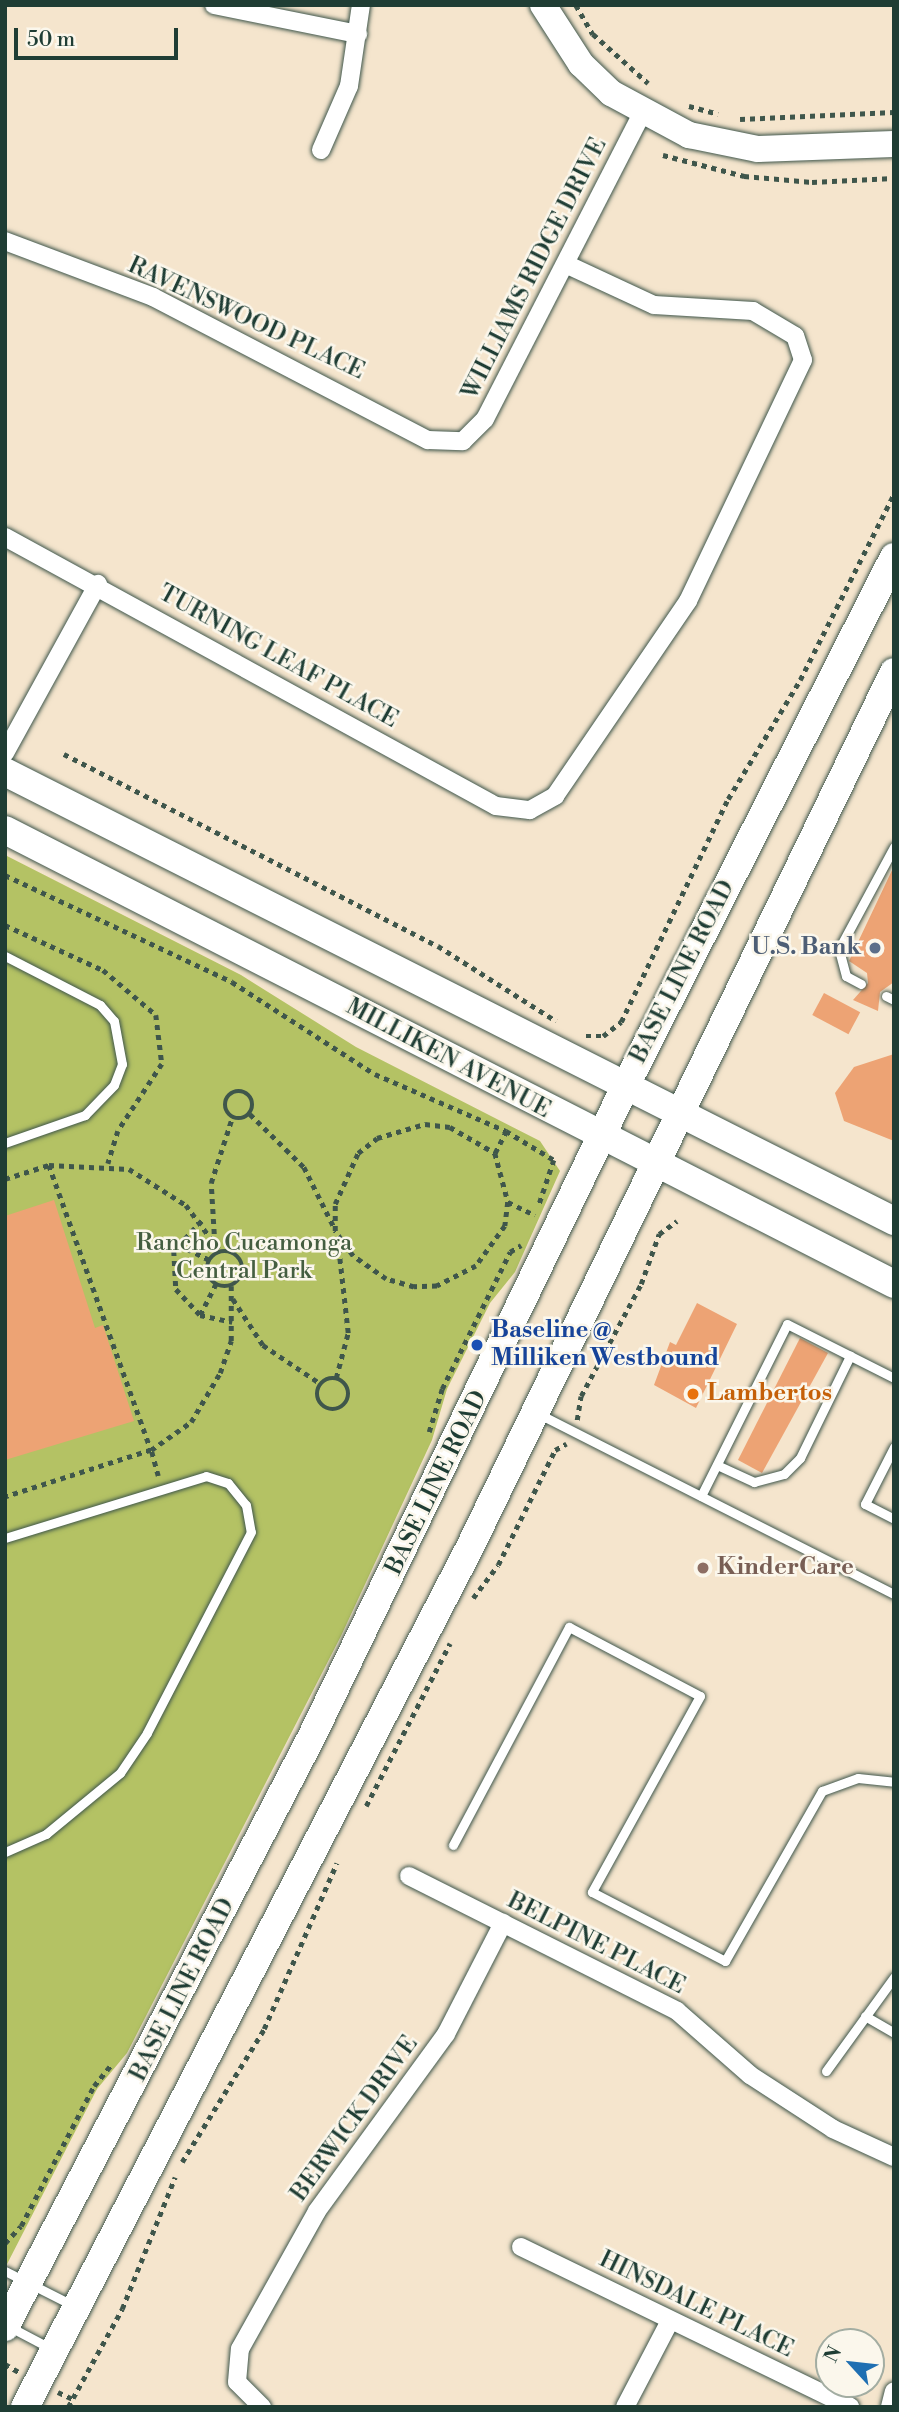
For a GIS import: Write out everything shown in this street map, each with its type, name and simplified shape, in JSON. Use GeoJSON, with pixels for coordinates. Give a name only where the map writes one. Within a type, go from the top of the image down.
{"type":"FeatureCollection","features":[{"type":"Feature","properties":{"kind":"main road","name":"BASE LINE ROAD"},"geometry":{"type":"LineString","coordinates":[[6,2326],[17,2277],[318,1724],[626,1085],[894,557]]}},
{"type":"Feature","properties":{"kind":"main road"},"geometry":{"type":"LineString","coordinates":[[25,2407],[536,1413],[656,1168],[679,1111],[887,701],[894,672]]}},
{"type":"Feature","properties":{"kind":"main road"},"geometry":{"type":"LineString","coordinates":[[5,772],[894,1221]]}},
{"type":"Feature","properties":{"kind":"main road","name":"MILLIKEN AVENUE"},"geometry":{"type":"LineString","coordinates":[[5,830],[656,1168],[894,1284]]}},
{"type":"Feature","properties":{"kind":"street"},"geometry":{"type":"LineString","coordinates":[[214,5],[358,33]]}},
{"type":"Feature","properties":{"kind":"street"},"geometry":{"type":"LineString","coordinates":[[321,149],[349,86],[361,5]]}},
{"type":"Feature","properties":{"kind":"street"},"geometry":{"type":"LineString","coordinates":[[543,5],[581,64],[642,114],[720,146],[894,145]]}},
{"type":"Feature","properties":{"kind":"street","name":"WILLIAMS RIDGE DRIVE"},"geometry":{"type":"LineString","coordinates":[[463,440],[485,419],[568,265],[642,114]]}},
{"type":"Feature","properties":{"kind":"street","name":"RAVENSWOOD PLACE"},"geometry":{"type":"LineString","coordinates":[[5,241],[153,297],[428,440],[463,440]]}},
{"type":"Feature","properties":{"kind":"street","name":"TURNING LEAF PLACE"},"geometry":{"type":"LineString","coordinates":[[5,537],[98,584],[496,806],[530,810],[555,796],[688,601],[795,386],[803,360],[795,336],[753,311],[654,305],[568,265]]}},
{"type":"Feature","properties":{"kind":"street"},"geometry":{"type":"LineString","coordinates":[[5,753],[98,584]]}},
{"type":"Feature","properties":{"kind":"street","name":"BELPINE PLACE"},"geometry":{"type":"LineString","coordinates":[[409,1876],[677,2011],[750,2075],[833,2129],[894,2157]]}},
{"type":"Feature","properties":{"kind":"street","name":"BERWICK DRIVE"},"geometry":{"type":"LineString","coordinates":[[262,2407],[237,2382],[240,2349],[317,2211],[446,2034],[503,1923]]}},
{"type":"Feature","properties":{"kind":"street","name":"HINSDALE PLACE"},"geometry":{"type":"LineString","coordinates":[[521,2247],[850,2407]]}},
{"type":"Feature","properties":{"kind":"street"},"geometry":{"type":"LineString","coordinates":[[625,2407],[670,2321]]}},
{"type":"Feature","properties":{"kind":"street"},"geometry":{"type":"LineString","coordinates":[[890,2407],[894,2391]]}},
{"type":"Feature","properties":{"kind":"lane"},"geometry":{"type":"LineString","coordinates":[[861,984],[846,976],[839,948],[894,847]]}},
{"type":"Feature","properties":{"kind":"lane"},"geometry":{"type":"LineString","coordinates":[[5,956],[100,1004],[114,1021],[122,1064],[114,1085],[85,1115],[5,1143]]}},
{"type":"Feature","properties":{"kind":"lane"},"geometry":{"type":"LineString","coordinates":[[701,1496],[787,1324],[894,1378]]}},
{"type":"Feature","properties":{"kind":"lane"},"geometry":{"type":"LineString","coordinates":[[717,1465],[754,1482],[784,1474],[800,1458],[850,1356]]}},
{"type":"Feature","properties":{"kind":"lane"},"geometry":{"type":"LineString","coordinates":[[536,1413],[894,1594]]}},
{"type":"Feature","properties":{"kind":"lane"},"geometry":{"type":"LineString","coordinates":[[894,1447],[865,1504],[894,1519]]}},
{"type":"Feature","properties":{"kind":"lane"},"geometry":{"type":"LineString","coordinates":[[5,1538],[206,1476],[228,1483],[246,1505],[251,1532],[153,1722],[120,1773],[46,1834],[5,1852]]}},
{"type":"Feature","properties":{"kind":"lane"},"geometry":{"type":"LineString","coordinates":[[453,1845],[569,1627],[700,1696],[592,1892],[725,1961],[822,1791],[858,1778],[894,1782]]}},
{"type":"Feature","properties":{"kind":"lane"},"geometry":{"type":"LineString","coordinates":[[826,2071],[894,1977]]}},
{"type":"Feature","properties":{"kind":"lane"},"geometry":{"type":"LineString","coordinates":[[865,2016],[894,2033]]}},
{"type":"Feature","properties":{"kind":"lane"},"geometry":{"type":"LineString","coordinates":[[17,2277],[75,2307]]}},
{"type":"Feature","properties":{"kind":"lane"},"geometry":{"type":"LineString","coordinates":[[6,2326],[54,2349]]}},
{"type":"Feature","properties":{"kind":"path"},"geometry":{"type":"LineString","coordinates":[[576,5],[593,34],[657,90]]}},
{"type":"Feature","properties":{"kind":"path"},"geometry":{"type":"LineString","coordinates":[[680,101],[723,116]]}},
{"type":"Feature","properties":{"kind":"path"},"geometry":{"type":"LineString","coordinates":[[733,119],[894,112]]}},
{"type":"Feature","properties":{"kind":"path"},"geometry":{"type":"LineString","coordinates":[[663,155],[744,176],[812,182],[894,178]]}},
{"type":"Feature","properties":{"kind":"path"},"geometry":{"type":"LineString","coordinates":[[574,1031],[603,1036],[621,1022],[728,799],[800,680],[894,495]]}},
{"type":"Feature","properties":{"kind":"path"},"geometry":{"type":"LineString","coordinates":[[64,754],[438,946],[564,1025]]}},
{"type":"Feature","properties":{"kind":"path"},"geometry":{"type":"LineString","coordinates":[[5,874],[232,982],[375,1074],[506,1130],[554,1160],[530,1226]]}},
{"type":"Feature","properties":{"kind":"path"},"geometry":{"type":"LineString","coordinates":[[215,1238],[211,1183],[232,1118],[225,1102],[237,1091],[252,1100],[250,1114]]}},
{"type":"Feature","properties":{"kind":"path"},"geometry":{"type":"LineString","coordinates":[[250,1114],[304,1167],[335,1231],[367,1270],[414,1287],[437,1286],[477,1266],[494,1246],[508,1202],[495,1153],[506,1130]]}},
{"type":"Feature","properties":{"kind":"path"},"geometry":{"type":"LineString","coordinates":[[232,1118],[250,1114]]}},
{"type":"Feature","properties":{"kind":"path"},"geometry":{"type":"LineString","coordinates":[[337,1378],[348,1333],[335,1231],[344,1176],[377,1138],[425,1124],[450,1127],[495,1153]]}},
{"type":"Feature","properties":{"kind":"path"},"geometry":{"type":"LineString","coordinates":[[5,1180],[49,1165],[129,1169],[163,1187],[202,1221],[215,1238],[221,1252],[242,1262],[240,1279],[231,1286],[216,1284],[208,1273],[210,1260],[221,1252]]}},
{"type":"Feature","properties":{"kind":"path"},"geometry":{"type":"LineString","coordinates":[[49,1165],[159,1473],[155,1491]]}},
{"type":"Feature","properties":{"kind":"path"},"geometry":{"type":"LineString","coordinates":[[508,1202],[535,1215]]}},
{"type":"Feature","properties":{"kind":"path"},"geometry":{"type":"LineString","coordinates":[[202,1221],[178,1244],[171,1271],[176,1289],[200,1315],[232,1322]]}},
{"type":"Feature","properties":{"kind":"path"},"geometry":{"type":"LineString","coordinates":[[470,1603],[498,1565],[555,1450],[564,1448],[572,1431],[580,1396],[641,1284],[659,1234],[677,1221]]}},
{"type":"Feature","properties":{"kind":"path"},"geometry":{"type":"LineString","coordinates":[[423,1446],[442,1389],[509,1252],[525,1236]]}},
{"type":"Feature","properties":{"kind":"path"},"geometry":{"type":"LineString","coordinates":[[178,1244],[210,1260]]}},
{"type":"Feature","properties":{"kind":"path"},"geometry":{"type":"LineString","coordinates":[[200,1315],[216,1284]]}},
{"type":"Feature","properties":{"kind":"path"},"geometry":{"type":"LineString","coordinates":[[5,1497],[151,1450],[173,1438],[204,1402],[220,1373],[232,1322],[231,1286]]}},
{"type":"Feature","properties":{"kind":"path"},"geometry":{"type":"LineString","coordinates":[[233,1298],[263,1345],[321,1384]]}},
{"type":"Feature","properties":{"kind":"path"},"geometry":{"type":"LineString","coordinates":[[321,1384],[320,1402],[338,1409],[349,1392],[337,1378]]}},
{"type":"Feature","properties":{"kind":"path"},"geometry":{"type":"LineString","coordinates":[[321,1384],[337,1378]]}},
{"type":"Feature","properties":{"kind":"path"},"geometry":{"type":"LineString","coordinates":[[363,1811],[440,1672],[452,1638]]}},
{"type":"Feature","properties":{"kind":"path"},"geometry":{"type":"LineString","coordinates":[[68,2407],[122,2309],[182,2162],[264,2029],[340,1856]]}},
{"type":"Feature","properties":{"kind":"path"},"geometry":{"type":"LineString","coordinates":[[5,2243],[21,2226],[94,2086],[118,2057]]}},
{"type":"Feature","properties":{"kind":"green space","name":"Rancho Cucamonga Central Park"},"geometry":{"type":"Polygon","coordinates":[[[5,855],[241,975],[356,1047],[540,1141],[560,1171],[515,1272],[490,1303],[447,1389],[432,1440],[341,1636],[127,2053],[97,2089],[5,2268],[5,855]]]}},
{"type":"Feature","properties":{"kind":"building","name":"U.S. Bank"},"geometry":{"type":"Polygon","coordinates":[[[894,866],[894,982],[880,992],[878,1011],[853,1000],[868,983],[867,973],[849,961],[894,866]]]}},
{"type":"Feature","properties":{"kind":"building"},"geometry":{"type":"Polygon","coordinates":[[[824,993],[860,1012],[848,1034],[812,1015],[824,993]]]}},
{"type":"Feature","properties":{"kind":"building"},"geometry":{"type":"Polygon","coordinates":[[[894,1054],[894,1141],[844,1121],[835,1093],[854,1067],[894,1054]]]}},
{"type":"Feature","properties":{"kind":"building"},"geometry":{"type":"Polygon","coordinates":[[[54,1200],[95,1328],[103,1325],[134,1421],[5,1460],[5,1216],[54,1200]]]}},
{"type":"Feature","properties":{"kind":"building"},"geometry":{"type":"Polygon","coordinates":[[[697,1303],[737,1324],[696,1408],[654,1385],[670,1342],[676,1345],[697,1303]]]}},
{"type":"Feature","properties":{"kind":"building"},"geometry":{"type":"Polygon","coordinates":[[[800,1338],[828,1353],[762,1473],[738,1460],[800,1338]]]}},
{"type":"Feature","properties":{"kind":"place","name":"U.S. Bank"},"geometry":{"type":"Point","coordinates":[875,948]}},
{"type":"Feature","properties":{"kind":"place","name":"Baseline @ Milliken Westbound"},"geometry":{"type":"Point","coordinates":[477,1345]}},
{"type":"Feature","properties":{"kind":"place","name":"Lambertos"},"geometry":{"type":"Point","coordinates":[693,1394]}},
{"type":"Feature","properties":{"kind":"place","name":"KinderCare"},"geometry":{"type":"Point","coordinates":[703,1568]}}]}
